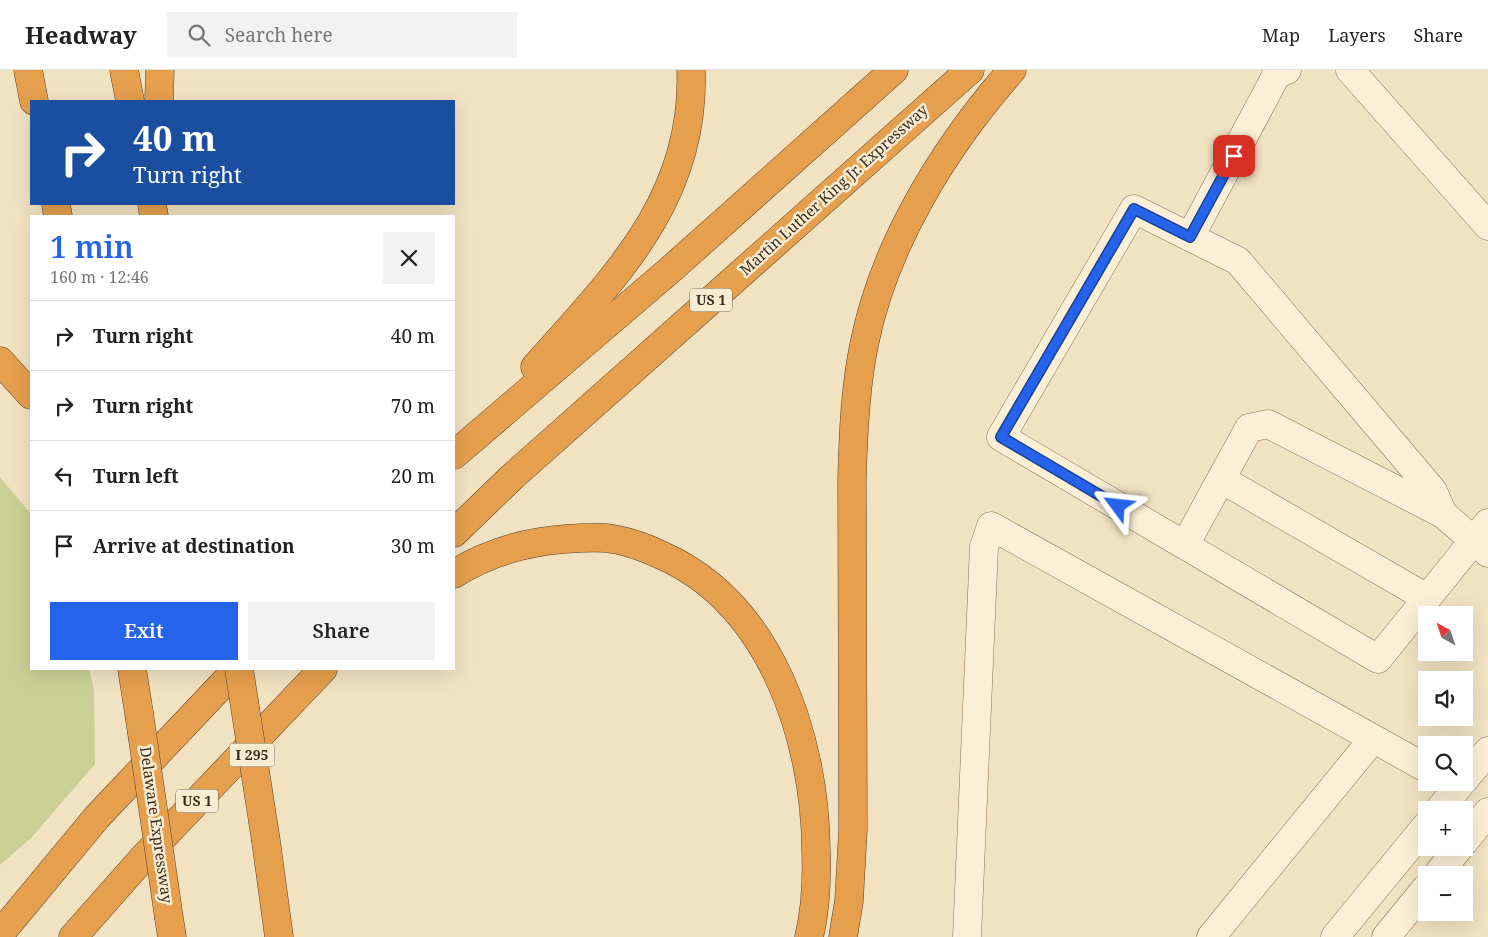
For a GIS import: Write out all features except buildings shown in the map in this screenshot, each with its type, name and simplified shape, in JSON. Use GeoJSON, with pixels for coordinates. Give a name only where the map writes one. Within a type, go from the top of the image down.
{"type":"FeatureCollection","features":[{"type":"Feature","properties":{"kind":"highway"},"geometry":{"type":"LineString","coordinates":[[28,70],[34,100]]}},
{"type":"Feature","properties":{"kind":"highway"},"geometry":{"type":"LineString","coordinates":[[124,70],[130,100]]}},
{"type":"Feature","properties":{"kind":"highway"},"geometry":{"type":"LineString","coordinates":[[159,100],[160,70]]}},
{"type":"Feature","properties":{"kind":"highway"},"geometry":{"type":"LineString","coordinates":[[458,451],[604,289],[647,232],[662,205],[682,152],[688,125],[691,70]]}},
{"type":"Feature","properties":{"kind":"highway"},"geometry":{"type":"LineString","coordinates":[[458,451],[670,270],[894,70]]}},
{"type":"Feature","properties":{"kind":"highway","name":"Martin Luther King Jr. Expressway"},"geometry":{"type":"LineString","coordinates":[[455,532],[512,477],[970,70]]}},
{"type":"Feature","properties":{"kind":"highway"},"geometry":{"type":"LineString","coordinates":[[844,937],[849,902],[853,829],[853,438],[864,344],[886,272],[901,234],[919,200],[970,122],[1012,70]]}},
{"type":"Feature","properties":{"kind":"highway"},"geometry":{"type":"LineString","coordinates":[[0,361],[30,394]]}},
{"type":"Feature","properties":{"kind":"highway"},"geometry":{"type":"LineString","coordinates":[[455,574],[494,554],[520,545],[548,540],[606,538],[632,544],[675,561],[696,573],[722,595],[749,626],[764,649],[782,686],[796,722],[806,758],[816,831],[815,899],[809,937]]}},
{"type":"Feature","properties":{"kind":"highway"},"geometry":{"type":"LineString","coordinates":[[0,907],[97,817],[237,670]]}},
{"type":"Feature","properties":{"kind":"highway","name":"I 295"},"geometry":{"type":"LineString","coordinates":[[238,670],[279,928]]}},
{"type":"Feature","properties":{"kind":"highway","name":"US 1"},"geometry":{"type":"LineString","coordinates":[[73,937],[150,851],[323,670]]}},
{"type":"Feature","properties":{"kind":"highway","name":"Delaware Expressway"},"geometry":{"type":"LineString","coordinates":[[133,675],[171,927]]}},
{"type":"Feature","properties":{"kind":"highway"},"geometry":{"type":"LineString","coordinates":[[0,934],[97,817]]}},
{"type":"Feature","properties":{"kind":"street"},"geometry":{"type":"LineString","coordinates":[[1190,237],[1277,74],[1287,70]]}},
{"type":"Feature","properties":{"kind":"street"},"geometry":{"type":"LineString","coordinates":[[1350,70],[1488,226]]}},
{"type":"Feature","properties":{"kind":"street"},"geometry":{"type":"LineString","coordinates":[[1185,545],[1249,428],[1268,424],[1443,514],[1483,539],[1427,598],[1378,659],[1001,437],[1134,209],[1238,261],[1432,491],[1443,514]]}},
{"type":"Feature","properties":{"kind":"street"},"geometry":{"type":"LineString","coordinates":[[1221,479],[1427,598]]}},
{"type":"Feature","properties":{"kind":"street"},"geometry":{"type":"LineString","coordinates":[[967,937],[984,547],[991,526],[1418,764]]}},
{"type":"Feature","properties":{"kind":"street"},"geometry":{"type":"LineString","coordinates":[[1211,937],[1373,739]]}},
{"type":"Feature","properties":{"kind":"street"},"geometry":{"type":"LineString","coordinates":[[1473,768],[1488,751]]}},
{"type":"Feature","properties":{"kind":"street"},"geometry":{"type":"LineString","coordinates":[[1446,801],[1454,791]]}},
{"type":"Feature","properties":{"kind":"street"},"geometry":{"type":"LineString","coordinates":[[1473,831],[1488,812]]}},
{"type":"Feature","properties":{"kind":"street"},"geometry":{"type":"LineString","coordinates":[[1335,937],[1418,836]]}},
{"type":"Feature","properties":{"kind":"street"},"geometry":{"type":"LineString","coordinates":[[1444,866],[1452,856]]}},
{"type":"Feature","properties":{"kind":"street"},"geometry":{"type":"LineString","coordinates":[[1386,937],[1418,898]]}},
{"type":"Feature","properties":{"kind":"green space"},"geometry":{"type":"Polygon","coordinates":[[[0,477],[30,513],[30,670],[89,670],[94,690],[95,764],[31,838],[0,865],[0,477]]]}},
{"type":"Feature","properties":{"kind":"route"},"geometry":{"type":"LineString","coordinates":[[1118,506],[1001,437],[1134,209],[1190,237],[1234,156]]}}]}
